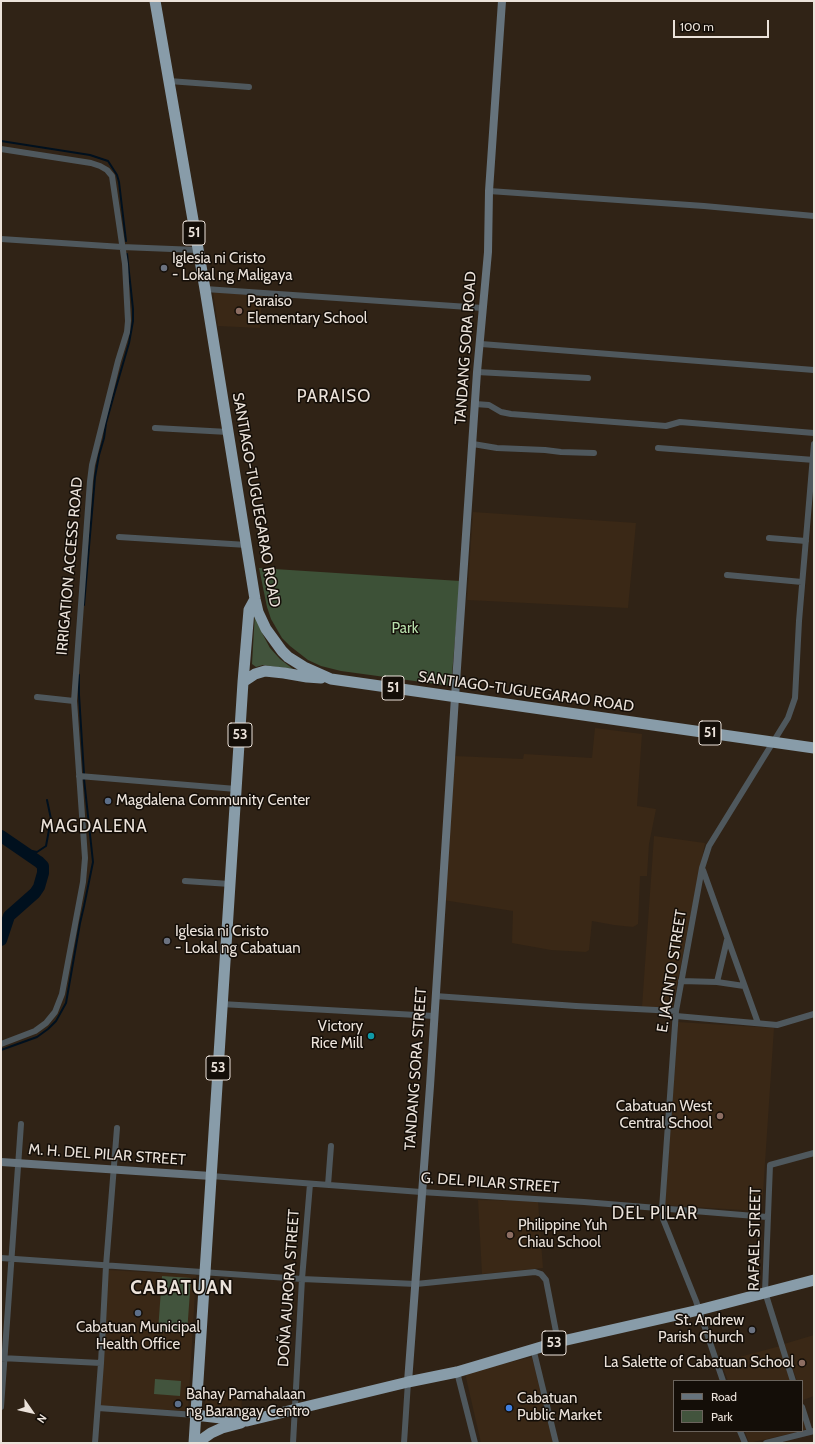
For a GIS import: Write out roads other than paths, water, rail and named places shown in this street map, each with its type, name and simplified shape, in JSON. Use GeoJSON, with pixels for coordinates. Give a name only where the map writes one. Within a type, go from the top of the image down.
{"type":"FeatureCollection","features":[{"type":"Feature","properties":{"kind":"highway","name":"SANTIAGO-TUGUEGARAO ROAD"},"geometry":{"type":"LineString","coordinates":[[155,1],[197,250],[205,289],[255,599],[258,612],[266,629],[282,651],[288,657],[304,667],[331,679],[814,748]]}},
{"type":"Feature","properties":{"kind":"highway","name":"53"},"geometry":{"type":"LineString","coordinates":[[195,1443],[195,1415],[243,682],[249,610],[255,599]]}},
{"type":"Feature","properties":{"kind":"highway"},"geometry":{"type":"LineString","coordinates":[[243,682],[255,674],[265,671],[331,679]]}},
{"type":"Feature","properties":{"kind":"highway","name":"53"},"geometry":{"type":"LineString","coordinates":[[195,1415],[247,1421],[408,1382],[457,1372],[533,1348],[699,1310],[814,1280]]}},
{"type":"Feature","properties":{"kind":"highway"},"geometry":{"type":"LineString","coordinates":[[195,1443],[222,1428],[247,1421]]}},
{"type":"Feature","properties":{"kind":"street","name":"TANDANG SORA ROAD"},"geometry":{"type":"LineString","coordinates":[[455,697],[477,372],[481,344],[488,252],[489,191],[502,1]]}},
{"type":"Feature","properties":{"kind":"street"},"geometry":{"type":"LineString","coordinates":[[168,81],[249,87]]}},
{"type":"Feature","properties":{"kind":"street","name":"IRRIGATION ACCESS ROAD"},"geometry":{"type":"LineString","coordinates":[[1,149],[78,160],[100,166],[107,170],[112,176],[127,286],[128,321],[127,332],[118,361],[92,465],[76,653],[74,701],[85,866],[62,994],[55,1012],[46,1023],[35,1031],[1,1044]]}},
{"type":"Feature","properties":{"kind":"street"},"geometry":{"type":"LineString","coordinates":[[489,191],[704,206],[814,216]]}},
{"type":"Feature","properties":{"kind":"street"},"geometry":{"type":"LineString","coordinates":[[1,239],[122,247],[197,250]]}},
{"type":"Feature","properties":{"kind":"street"},"geometry":{"type":"LineString","coordinates":[[205,289],[483,308]]}},
{"type":"Feature","properties":{"kind":"street"},"geometry":{"type":"LineString","coordinates":[[481,344],[814,370]]}},
{"type":"Feature","properties":{"kind":"street"},"geometry":{"type":"LineString","coordinates":[[477,372],[588,378]]}},
{"type":"Feature","properties":{"kind":"street"},"geometry":{"type":"LineString","coordinates":[[475,404],[489,405],[501,412],[511,414],[666,426],[680,422],[814,433]]}},
{"type":"Feature","properties":{"kind":"street"},"geometry":{"type":"LineString","coordinates":[[155,428],[228,432]]}},
{"type":"Feature","properties":{"kind":"street"},"geometry":{"type":"LineString","coordinates":[[473,444],[497,448],[545,450],[566,453],[594,453]]}},
{"type":"Feature","properties":{"kind":"street","name":"E. JACINTO STREET"},"geometry":{"type":"LineString","coordinates":[[723,1380],[699,1310],[663,1219],[662,1209],[676,1014],[702,868],[708,846],[788,718],[795,698],[802,582],[814,444]]}},
{"type":"Feature","properties":{"kind":"street"},"geometry":{"type":"LineString","coordinates":[[658,448],[813,460]]}},
{"type":"Feature","properties":{"kind":"street"},"geometry":{"type":"LineString","coordinates":[[119,537],[247,545]]}},
{"type":"Feature","properties":{"kind":"street"},"geometry":{"type":"LineString","coordinates":[[768,538],[806,541]]}},
{"type":"Feature","properties":{"kind":"street"},"geometry":{"type":"LineString","coordinates":[[727,575],[802,582]]}},
{"type":"Feature","properties":{"kind":"street"},"geometry":{"type":"LineString","coordinates":[[37,697],[74,701]]}},
{"type":"Feature","properties":{"kind":"street","name":"TANDANG SORA STREET"},"geometry":{"type":"LineString","coordinates":[[404,1443],[455,697]]}},
{"type":"Feature","properties":{"kind":"street"},"geometry":{"type":"LineString","coordinates":[[79,776],[236,789]]}},
{"type":"Feature","properties":{"kind":"street"},"geometry":{"type":"LineString","coordinates":[[702,868],[758,1023]]}},
{"type":"Feature","properties":{"kind":"street"},"geometry":{"type":"LineString","coordinates":[[185,881],[230,884]]}},
{"type":"Feature","properties":{"kind":"street"},"geometry":{"type":"LineString","coordinates":[[717,982],[727,940]]}},
{"type":"Feature","properties":{"kind":"street"},"geometry":{"type":"LineString","coordinates":[[681,981],[717,982],[744,986]]}},
{"type":"Feature","properties":{"kind":"street"},"geometry":{"type":"LineString","coordinates":[[435,996],[676,1014],[777,1025],[814,1014]]}},
{"type":"Feature","properties":{"kind":"street"},"geometry":{"type":"LineString","coordinates":[[222,1004],[434,1016]]}},
{"type":"Feature","properties":{"kind":"street"},"geometry":{"type":"LineString","coordinates":[[1,1407],[3,1358],[12,1259],[21,1124]]}},
{"type":"Feature","properties":{"kind":"street"},"geometry":{"type":"LineString","coordinates":[[95,1443],[106,1266],[117,1128]]}},
{"type":"Feature","properties":{"kind":"street"},"geometry":{"type":"LineString","coordinates":[[328,1185],[331,1146]]}},
{"type":"Feature","properties":{"kind":"street","name":"RAFAEL STREET"},"geometry":{"type":"LineString","coordinates":[[793,1380],[765,1292],[770,1165],[814,1153]]}},
{"type":"Feature","properties":{"kind":"street","name":"M. H. DEL PILAR STREET"},"geometry":{"type":"LineString","coordinates":[[1,1162],[211,1176]]}},
{"type":"Feature","properties":{"kind":"street","name":"G. DEL PILAR STREET"},"geometry":{"type":"LineString","coordinates":[[211,1176],[422,1192],[584,1202],[767,1217]]}},
{"type":"Feature","properties":{"kind":"street","name":"DOÑA AURORA STREET"},"geometry":{"type":"LineString","coordinates":[[293,1443],[295,1377],[310,1184]]}},
{"type":"Feature","properties":{"kind":"street"},"geometry":{"type":"LineString","coordinates":[[1,1258],[302,1280],[416,1284],[535,1272],[541,1274],[546,1280],[558,1342]]}},
{"type":"Feature","properties":{"kind":"street"},"geometry":{"type":"LineString","coordinates":[[533,1348],[556,1443]]}},
{"type":"Feature","properties":{"kind":"street"},"geometry":{"type":"LineString","coordinates":[[3,1358],[101,1363]]}},
{"type":"Feature","properties":{"kind":"street"},"geometry":{"type":"LineString","coordinates":[[457,1372],[475,1443]]}},
{"type":"Feature","properties":{"kind":"street"},"geometry":{"type":"LineString","coordinates":[[98,1408],[195,1415]]}},
{"type":"Feature","properties":{"kind":"street"},"geometry":{"type":"LineString","coordinates":[[766,1443],[812,1432],[803,1410]]}},
{"type":"Feature","properties":{"kind":"street"},"geometry":{"type":"LineString","coordinates":[[740,1432],[745,1443]]}},
{"type":"Feature","properties":{"kind":"waterway"},"geometry":{"type":"LineString","coordinates":[[1,141],[90,155],[108,161],[117,175],[119,182],[126,241]]}},
{"type":"Feature","properties":{"kind":"waterway"},"geometry":{"type":"LineString","coordinates":[[84,605],[95,477],[106,423],[129,343],[133,321],[127,254]]}},
{"type":"Feature","properties":{"kind":"waterway"},"geometry":{"type":"LineString","coordinates":[[79,675],[84,774]]}},
{"type":"Feature","properties":{"kind":"waterway"},"geometry":{"type":"LineString","coordinates":[[1,1050],[37,1037],[56,1021],[66,1003],[80,923],[93,862],[84,779]]}},
{"type":"Feature","properties":{"kind":"waterway"},"geometry":{"type":"LineString","coordinates":[[26,852],[37,852],[46,846],[51,819],[47,800]]}},
{"type":"Feature","properties":{"kind":"waterway"},"geometry":{"type":"LineString","coordinates":[[1,836],[43,866],[43,873],[39,887],[35,893],[9,916],[1,940]]}},
{"type":"Feature","properties":{"kind":"place","name":"Iglesia ni Cristo - Lokal ng Maligaya"},"geometry":{"type":"Point","coordinates":[164,268]}},
{"type":"Feature","properties":{"kind":"place","name":"Paraiso Elementary School"},"geometry":{"type":"Point","coordinates":[239,311]}},
{"type":"Feature","properties":{"kind":"place","name":"Magdalena Community Center"},"geometry":{"type":"Point","coordinates":[108,801]}},
{"type":"Feature","properties":{"kind":"place","name":"Iglesia ni Cristo - Lokal ng Cabatuan"},"geometry":{"type":"Point","coordinates":[167,941]}},
{"type":"Feature","properties":{"kind":"place","name":"Victory Rice Mill"},"geometry":{"type":"Point","coordinates":[371,1036]}},
{"type":"Feature","properties":{"kind":"place","name":"Cabatuan West Central School"},"geometry":{"type":"Point","coordinates":[720,1116]}},
{"type":"Feature","properties":{"kind":"place","name":"Philippine Yuh Chiau School"},"geometry":{"type":"Point","coordinates":[510,1235]}},
{"type":"Feature","properties":{"kind":"place","name":"Cabatuan Municipal Health Office"},"geometry":{"type":"Point","coordinates":[138,1313]}},
{"type":"Feature","properties":{"kind":"place","name":"St. Andrew Parish Church"},"geometry":{"type":"Point","coordinates":[752,1330]}},
{"type":"Feature","properties":{"kind":"place","name":"La Salette of Cabatuan School"},"geometry":{"type":"Point","coordinates":[802,1363]}},
{"type":"Feature","properties":{"kind":"place","name":"Bahay Pamahalaan ng Barangay Centro"},"geometry":{"type":"Point","coordinates":[178,1404]}},
{"type":"Feature","properties":{"kind":"place","name":"Cabatuan Public Market"},"geometry":{"type":"Point","coordinates":[509,1408]}},
{"type":"Feature","properties":{"kind":"district","name":"PARAISO"},"geometry":{"type":"Point","coordinates":[334,397]}},
{"type":"Feature","properties":{"kind":"district","name":"MAGDALENA"},"geometry":{"type":"Point","coordinates":[94,827]}},
{"type":"Feature","properties":{"kind":"district","name":"DEL PILAR"},"geometry":{"type":"Point","coordinates":[655,1214]}},
{"type":"Feature","properties":{"kind":"district","name":"CABATUAN"},"geometry":{"type":"Point","coordinates":[182,1288]}},
{"type":"Feature","properties":{"kind":"park label","name":"Park"},"geometry":{"type":"Point","coordinates":[405,629]}}]}
